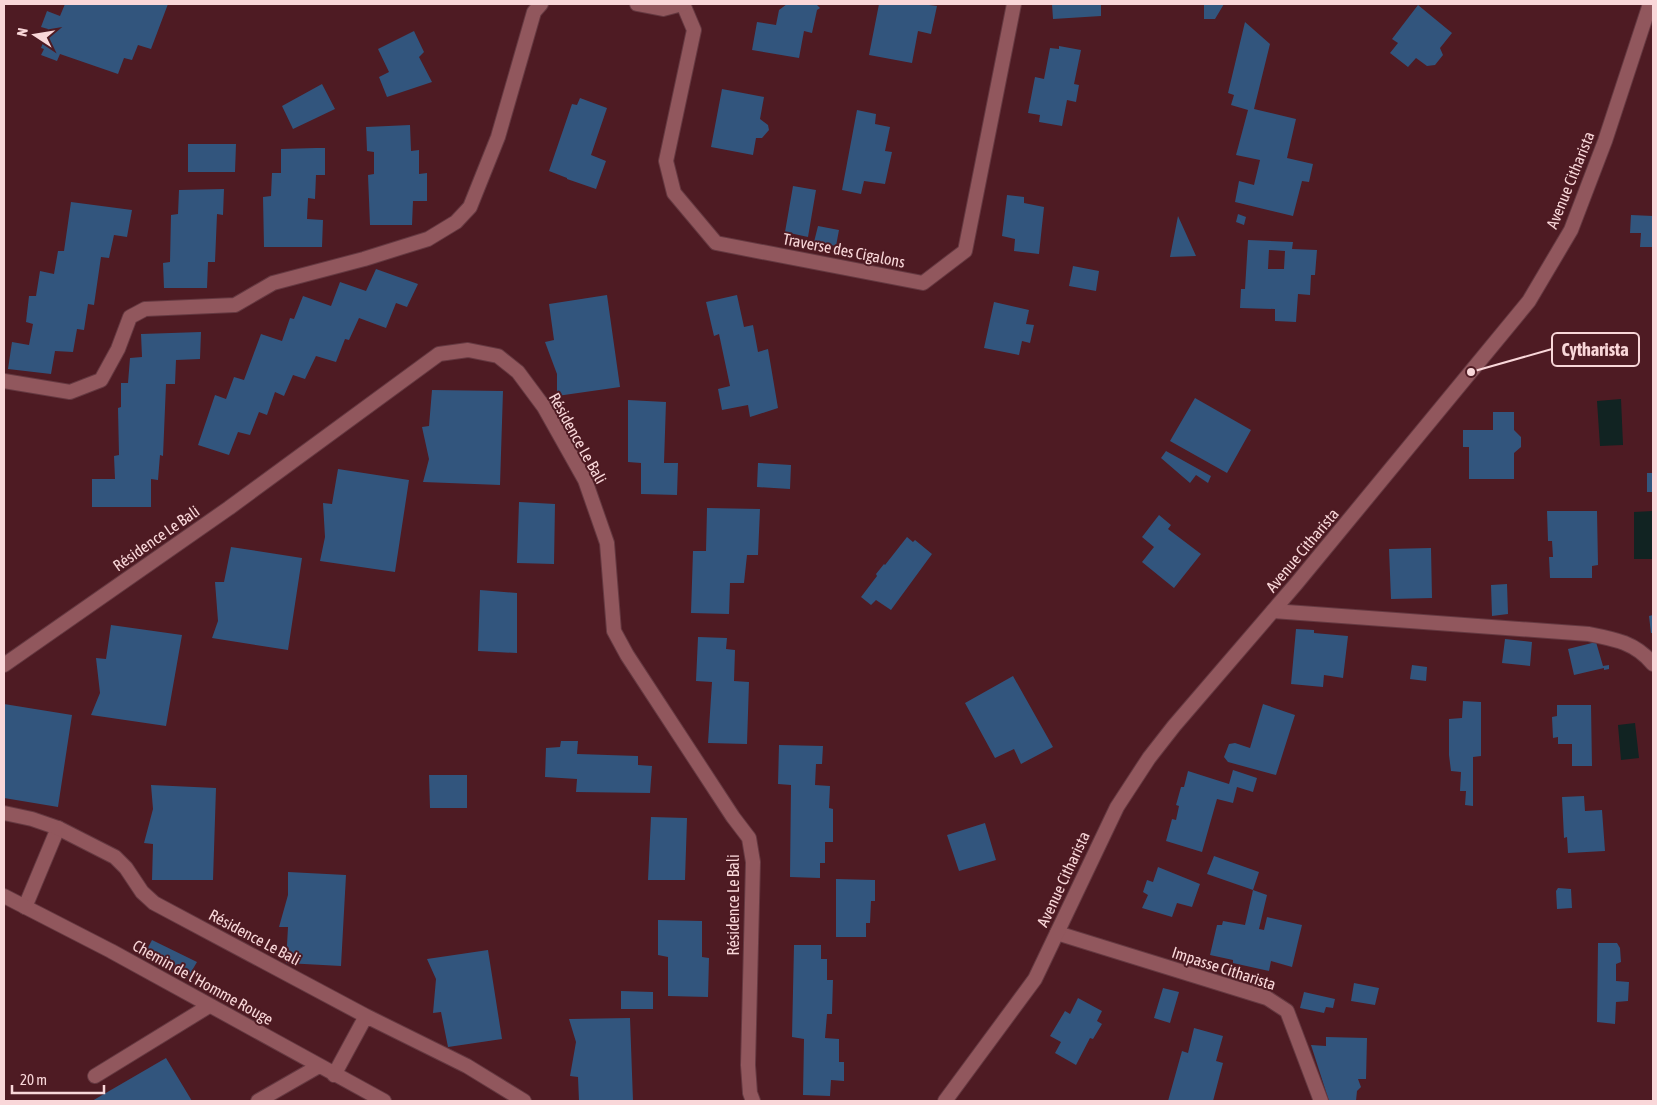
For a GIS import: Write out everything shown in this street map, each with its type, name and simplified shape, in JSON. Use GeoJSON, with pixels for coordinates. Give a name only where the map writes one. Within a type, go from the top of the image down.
{"type":"FeatureCollection","features":[{"type":"Feature","properties":{"kind":"street"},"geometry":{"type":"LineString","coordinates":[[4,381],[70,392],[100,380],[118,349],[130,316],[146,309],[235,305],[273,284],[364,259],[428,238],[456,222],[470,207],[494,146],[534,12],[541,4]]}},
{"type":"Feature","properties":{"kind":"street"},"geometry":{"type":"LineString","coordinates":[[637,4],[663,9],[682,4]]}},
{"type":"Feature","properties":{"kind":"street","name":"Traverse des Cigalons"},"geometry":{"type":"LineString","coordinates":[[682,4],[694,30],[666,161],[674,192],[716,243],[923,283],[965,251],[1014,4]]}},
{"type":"Feature","properties":{"kind":"street","name":"Avenue Citharista"},"geometry":{"type":"LineString","coordinates":[[945,1101],[1035,978],[1117,807],[1149,758],[1529,301],[1571,230],[1605,141],[1650,4]]}},
{"type":"Feature","properties":{"kind":"street","name":"Résidence Le Bali"},"geometry":{"type":"LineString","coordinates":[[4,665],[229,508],[439,354],[468,350],[498,356],[518,372],[544,407],[585,480],[607,544],[614,631],[627,655],[749,838],[753,862],[748,1065],[750,1093],[753,1101]]}},
{"type":"Feature","properties":{"kind":"street"},"geometry":{"type":"LineString","coordinates":[[1273,611],[1589,634],[1618,639],[1645,654],[1653,664]]}},
{"type":"Feature","properties":{"kind":"street","name":"Résidence Le Bali"},"geometry":{"type":"LineString","coordinates":[[4,813],[32,819],[58,828],[115,857],[126,868],[142,892],[154,903],[366,1016],[468,1066],[524,1101]]}},
{"type":"Feature","properties":{"kind":"street"},"geometry":{"type":"LineString","coordinates":[[25,907],[58,828]]}},
{"type":"Feature","properties":{"kind":"street","name":"Chemin de l'Homme Rouge"},"geometry":{"type":"LineString","coordinates":[[4,896],[111,952],[384,1101]]}},
{"type":"Feature","properties":{"kind":"street","name":"Impasse Citharista"},"geometry":{"type":"LineString","coordinates":[[1057,932],[1267,998],[1287,1011],[1321,1101]]}},
{"type":"Feature","properties":{"kind":"street"},"geometry":{"type":"LineString","coordinates":[[95,1076],[210,1006]]}},
{"type":"Feature","properties":{"kind":"street"},"geometry":{"type":"LineString","coordinates":[[334,1075],[366,1016]]}},
{"type":"Feature","properties":{"kind":"street"},"geometry":{"type":"LineString","coordinates":[[258,1101],[319,1066]]}},
{"type":"Feature","properties":{"kind":"shaded area"},"geometry":{"type":"Polygon","coordinates":[[[1621,399],[1623,445],[1600,446],[1597,401],[1621,399]]]}},
{"type":"Feature","properties":{"kind":"shaded area"},"geometry":{"type":"Polygon","coordinates":[[[1653,511],[1653,559],[1634,559],[1634,512],[1653,511]]]}},
{"type":"Feature","properties":{"kind":"shaded area"},"geometry":{"type":"Polygon","coordinates":[[[1635,723],[1639,758],[1621,760],[1618,725],[1635,723]]]}},
{"type":"Feature","properties":{"kind":"building"},"geometry":{"type":"Polygon","coordinates":[[[65,4],[168,4],[151,49],[138,45],[132,60],[124,58],[118,74],[60,54],[57,61],[41,55],[44,49],[41,48],[48,29],[41,27],[47,11],[60,16],[65,4]]]}},
{"type":"Feature","properties":{"kind":"building"},"geometry":{"type":"Polygon","coordinates":[[[787,4],[816,4],[820,8],[817,10],[812,33],[804,31],[799,58],[752,50],[757,22],[776,25],[779,10],[787,4]]]}},
{"type":"Feature","properties":{"kind":"building"},"geometry":{"type":"Polygon","coordinates":[[[879,4],[937,6],[931,34],[918,31],[912,63],[869,55],[879,4]]]}},
{"type":"Feature","properties":{"kind":"building"},"geometry":{"type":"Polygon","coordinates":[[[1052,4],[1101,4],[1101,16],[1053,19],[1052,4]]]}},
{"type":"Feature","properties":{"kind":"building"},"geometry":{"type":"Polygon","coordinates":[[[1204,4],[1224,4],[1215,19],[1204,19],[1204,4]]]}},
{"type":"Feature","properties":{"kind":"building"},"geometry":{"type":"Polygon","coordinates":[[[1418,5],[1452,33],[1440,48],[1443,55],[1435,65],[1427,66],[1416,58],[1408,67],[1390,53],[1398,43],[1392,39],[1418,5]]]}},
{"type":"Feature","properties":{"kind":"building"},"geometry":{"type":"Polygon","coordinates":[[[1245,22],[1270,44],[1254,109],[1296,119],[1287,158],[1313,164],[1309,182],[1302,181],[1293,216],[1235,202],[1239,181],[1254,185],[1260,160],[1236,155],[1248,110],[1231,105],[1234,95],[1228,93],[1245,22]]]}},
{"type":"Feature","properties":{"kind":"building"},"geometry":{"type":"Polygon","coordinates":[[[414,31],[424,52],[419,57],[432,82],[387,97],[379,77],[389,72],[378,49],[414,31]]]}},
{"type":"Feature","properties":{"kind":"building"},"geometry":{"type":"Polygon","coordinates":[[[1059,46],[1081,50],[1074,84],[1079,85],[1076,102],[1067,100],[1062,126],[1039,122],[1040,115],[1028,113],[1035,77],[1044,79],[1050,48],[1059,49],[1059,46]]]}},
{"type":"Feature","properties":{"kind":"building"},"geometry":{"type":"Polygon","coordinates":[[[322,84],[335,109],[293,129],[282,106],[322,84]]]}},
{"type":"Feature","properties":{"kind":"building"},"geometry":{"type":"Polygon","coordinates":[[[722,89],[764,97],[760,119],[768,125],[769,130],[762,138],[756,138],[753,155],[711,147],[722,89]]]}},
{"type":"Feature","properties":{"kind":"building"},"geometry":{"type":"Polygon","coordinates":[[[580,98],[607,108],[591,155],[606,161],[596,189],[549,171],[572,104],[577,105],[580,98]]]}},
{"type":"Feature","properties":{"kind":"building"},"geometry":{"type":"Polygon","coordinates":[[[857,110],[876,114],[875,124],[890,127],[885,151],[892,152],[885,184],[864,181],[861,194],[842,190],[857,110]]]}},
{"type":"Feature","properties":{"kind":"building"},"geometry":{"type":"Polygon","coordinates":[[[410,125],[411,151],[419,150],[419,174],[427,173],[427,201],[413,201],[412,225],[370,225],[368,175],[374,174],[374,152],[367,151],[366,127],[410,125]]]}},
{"type":"Feature","properties":{"kind":"building"},"geometry":{"type":"Polygon","coordinates":[[[188,144],[236,144],[235,172],[188,172],[188,144]]]}},
{"type":"Feature","properties":{"kind":"building"},"geometry":{"type":"Polygon","coordinates":[[[325,148],[325,175],[316,175],[315,199],[308,198],[307,219],[323,220],[322,247],[264,247],[263,197],[271,196],[272,173],[281,173],[281,149],[325,148]]]}},
{"type":"Feature","properties":{"kind":"building"},"geometry":{"type":"Polygon","coordinates":[[[793,186],[816,190],[808,237],[785,232],[793,186]]]}},
{"type":"Feature","properties":{"kind":"building"},"geometry":{"type":"Polygon","coordinates":[[[224,189],[223,215],[217,214],[215,262],[208,262],[207,288],[164,288],[163,263],[170,262],[171,215],[178,214],[179,190],[224,189]]]}},
{"type":"Feature","properties":{"kind":"building"},"geometry":{"type":"Polygon","coordinates":[[[1007,195],[1024,197],[1024,203],[1044,207],[1039,254],[1014,251],[1015,239],[1002,236],[1007,195]]]}},
{"type":"Feature","properties":{"kind":"building"},"geometry":{"type":"Polygon","coordinates":[[[71,202],[132,210],[127,237],[114,235],[109,258],[101,257],[94,305],[88,304],[84,330],[77,329],[73,352],[55,351],[51,374],[8,369],[12,342],[29,345],[33,324],[26,322],[29,296],[36,296],[40,271],[54,274],[58,251],[64,251],[71,202]]]}},
{"type":"Feature","properties":{"kind":"building"},"geometry":{"type":"Polygon","coordinates":[[[1238,214],[1246,217],[1244,225],[1236,222],[1238,214]]]}},
{"type":"Feature","properties":{"kind":"building"},"geometry":{"type":"Polygon","coordinates":[[[1631,215],[1653,216],[1653,247],[1640,247],[1641,233],[1630,233],[1631,215]]]}},
{"type":"Feature","properties":{"kind":"building"},"geometry":{"type":"Polygon","coordinates":[[[1178,216],[1196,256],[1170,257],[1178,216]]]}},
{"type":"Feature","properties":{"kind":"building"},"geometry":{"type":"Polygon","coordinates":[[[818,226],[839,230],[836,246],[814,242],[818,226]]]}},
{"type":"Feature","properties":{"kind":"building"},"geometry":{"type":"Polygon","coordinates":[[[1248,240],[1293,242],[1292,249],[1317,250],[1315,275],[1311,275],[1310,295],[1298,294],[1296,322],[1275,321],[1275,309],[1240,308],[1241,289],[1245,289],[1248,240]],[[1269,250],[1268,269],[1284,269],[1285,251],[1269,250]]]}},
{"type":"Feature","properties":{"kind":"building"},"geometry":{"type":"Polygon","coordinates":[[[1073,266],[1099,271],[1096,291],[1069,286],[1073,266]]]}},
{"type":"Feature","properties":{"kind":"building"},"geometry":{"type":"Polygon","coordinates":[[[376,269],[418,284],[407,307],[396,303],[386,328],[359,318],[349,340],[345,339],[336,362],[316,356],[305,379],[293,375],[284,396],[275,392],[267,415],[259,412],[250,435],[238,432],[229,455],[198,445],[215,395],[226,399],[234,377],[244,380],[261,334],[282,341],[290,318],[294,319],[303,296],[331,306],[340,282],[366,291],[376,269]]]}},
{"type":"Feature","properties":{"kind":"building"},"geometry":{"type":"Polygon","coordinates":[[[607,295],[620,387],[557,396],[557,374],[545,342],[554,340],[549,304],[607,295]]]}},
{"type":"Feature","properties":{"kind":"building"},"geometry":{"type":"Polygon","coordinates":[[[737,295],[744,327],[753,325],[758,352],[768,349],[778,408],[750,417],[748,405],[722,410],[718,389],[730,386],[719,334],[714,336],[706,302],[737,295]]]}},
{"type":"Feature","properties":{"kind":"building"},"geometry":{"type":"Polygon","coordinates":[[[994,302],[1029,310],[1026,324],[1034,325],[1030,343],[1022,341],[1019,355],[984,348],[994,302]]]}},
{"type":"Feature","properties":{"kind":"building"},"geometry":{"type":"Polygon","coordinates":[[[201,332],[200,359],[176,360],[175,384],[166,384],[163,456],[160,455],[158,480],[151,479],[151,507],[92,507],[92,479],[115,479],[114,456],[119,455],[118,408],[121,407],[121,383],[128,383],[130,358],[142,357],[141,334],[201,332]]]}},
{"type":"Feature","properties":{"kind":"building"},"geometry":{"type":"Polygon","coordinates":[[[432,390],[503,391],[500,485],[423,482],[429,459],[422,427],[429,426],[432,390]]]}},
{"type":"Feature","properties":{"kind":"building"},"geometry":{"type":"Polygon","coordinates":[[[1195,398],[1251,430],[1227,473],[1170,441],[1195,398]]]}},
{"type":"Feature","properties":{"kind":"building"},"geometry":{"type":"Polygon","coordinates":[[[628,400],[666,402],[664,463],[678,463],[677,495],[641,494],[641,463],[628,462],[628,400]]]}},
{"type":"Feature","properties":{"kind":"building"},"geometry":{"type":"Polygon","coordinates":[[[1493,412],[1514,412],[1514,430],[1521,437],[1521,447],[1514,453],[1514,479],[1469,479],[1469,447],[1463,447],[1463,430],[1493,430],[1493,412]]]}},
{"type":"Feature","properties":{"kind":"building"},"geometry":{"type":"Polygon","coordinates":[[[1166,451],[1211,476],[1208,483],[1196,475],[1190,483],[1161,458],[1166,451]]]}},
{"type":"Feature","properties":{"kind":"building"},"geometry":{"type":"Polygon","coordinates":[[[758,463],[791,465],[790,489],[757,487],[758,463]]]}},
{"type":"Feature","properties":{"kind":"building"},"geometry":{"type":"Polygon","coordinates":[[[338,469],[409,480],[395,572],[320,561],[325,537],[323,503],[332,504],[338,469]]]}},
{"type":"Feature","properties":{"kind":"building"},"geometry":{"type":"Polygon","coordinates":[[[1647,473],[1653,473],[1653,492],[1647,492],[1647,473]]]}},
{"type":"Feature","properties":{"kind":"building"},"geometry":{"type":"Polygon","coordinates":[[[519,502],[555,504],[554,564],[517,563],[519,502]]]}},
{"type":"Feature","properties":{"kind":"building"},"geometry":{"type":"Polygon","coordinates":[[[707,508],[760,509],[758,555],[747,555],[744,583],[730,583],[729,614],[691,613],[693,551],[706,551],[707,508]]]}},
{"type":"Feature","properties":{"kind":"building"},"geometry":{"type":"Polygon","coordinates":[[[1547,511],[1597,511],[1598,565],[1592,566],[1592,578],[1550,578],[1549,557],[1553,557],[1552,541],[1548,541],[1547,511]]]}},
{"type":"Feature","properties":{"kind":"building"},"geometry":{"type":"Polygon","coordinates":[[[1159,515],[1171,525],[1168,529],[1201,554],[1174,588],[1142,562],[1154,547],[1142,537],[1159,515]]]}},
{"type":"Feature","properties":{"kind":"building"},"geometry":{"type":"Polygon","coordinates":[[[907,537],[913,542],[915,540],[932,554],[891,610],[876,600],[871,605],[861,597],[877,576],[876,574],[907,537]]]}},
{"type":"Feature","properties":{"kind":"building"},"geometry":{"type":"Polygon","coordinates":[[[231,547],[302,558],[288,650],[212,638],[218,621],[215,582],[224,582],[231,547]]]}},
{"type":"Feature","properties":{"kind":"building"},"geometry":{"type":"Polygon","coordinates":[[[1431,548],[1432,598],[1391,599],[1389,549],[1431,548]]]}},
{"type":"Feature","properties":{"kind":"building"},"geometry":{"type":"Polygon","coordinates":[[[1507,584],[1508,614],[1492,616],[1491,585],[1507,584]]]}},
{"type":"Feature","properties":{"kind":"building"},"geometry":{"type":"Polygon","coordinates":[[[480,590],[517,593],[517,653],[478,651],[480,590]]]}},
{"type":"Feature","properties":{"kind":"building"},"geometry":{"type":"Polygon","coordinates":[[[1653,615],[1653,633],[1651,633],[1649,616],[1653,615]]]}},
{"type":"Feature","properties":{"kind":"building"},"geometry":{"type":"Polygon","coordinates":[[[111,625],[182,635],[166,726],[91,715],[100,693],[96,658],[106,659],[111,625]]]}},
{"type":"Feature","properties":{"kind":"building"},"geometry":{"type":"Polygon","coordinates":[[[1296,629],[1314,630],[1314,633],[1348,636],[1343,678],[1324,675],[1323,687],[1291,684],[1296,629]]]}},
{"type":"Feature","properties":{"kind":"building"},"geometry":{"type":"Polygon","coordinates":[[[698,637],[727,638],[726,649],[735,650],[734,681],[749,682],[747,744],[708,743],[712,682],[696,681],[698,637]]]}},
{"type":"Feature","properties":{"kind":"building"},"geometry":{"type":"Polygon","coordinates":[[[1505,639],[1532,642],[1530,666],[1502,663],[1505,639]]]}},
{"type":"Feature","properties":{"kind":"building"},"geometry":{"type":"Polygon","coordinates":[[[1596,642],[1603,666],[1609,665],[1609,669],[1604,670],[1604,668],[1574,675],[1568,649],[1596,642]]]}},
{"type":"Feature","properties":{"kind":"building"},"geometry":{"type":"Polygon","coordinates":[[[1412,665],[1427,667],[1426,681],[1410,679],[1412,665]]]}},
{"type":"Feature","properties":{"kind":"building"},"geometry":{"type":"Polygon","coordinates":[[[1013,676],[1053,747],[1021,764],[1014,749],[995,758],[965,703],[1013,676]]]}},
{"type":"Feature","properties":{"kind":"building"},"geometry":{"type":"Polygon","coordinates":[[[1463,701],[1481,702],[1481,756],[1473,757],[1473,806],[1465,805],[1466,791],[1460,791],[1461,772],[1451,771],[1449,755],[1449,719],[1462,718],[1463,701]]]}},
{"type":"Feature","properties":{"kind":"building"},"geometry":{"type":"Polygon","coordinates":[[[4,704],[72,715],[58,807],[4,798],[4,704]]]}},
{"type":"Feature","properties":{"kind":"building"},"geometry":{"type":"Polygon","coordinates":[[[1263,704],[1295,715],[1276,775],[1228,762],[1224,757],[1229,744],[1235,743],[1250,748],[1263,704]]]}},
{"type":"Feature","properties":{"kind":"building"},"geometry":{"type":"Polygon","coordinates":[[[1557,705],[1591,705],[1592,766],[1572,766],[1572,744],[1558,744],[1558,737],[1553,738],[1552,717],[1557,716],[1557,705]]]}},
{"type":"Feature","properties":{"kind":"building"},"geometry":{"type":"Polygon","coordinates":[[[561,741],[578,741],[577,754],[638,756],[638,765],[652,766],[650,793],[576,792],[577,779],[545,777],[546,748],[560,747],[561,741]]]}},
{"type":"Feature","properties":{"kind":"building"},"geometry":{"type":"Polygon","coordinates":[[[779,745],[823,746],[822,764],[816,764],[815,785],[830,786],[829,808],[833,809],[833,842],[825,842],[825,863],[820,863],[820,878],[790,877],[791,785],[778,784],[779,745]]]}},
{"type":"Feature","properties":{"kind":"building"},"geometry":{"type":"Polygon","coordinates":[[[1233,770],[1257,778],[1253,792],[1237,787],[1233,803],[1217,799],[1202,852],[1166,841],[1172,819],[1176,820],[1179,806],[1176,805],[1181,787],[1184,787],[1188,771],[1229,784],[1233,770]]]}},
{"type":"Feature","properties":{"kind":"building"},"geometry":{"type":"Polygon","coordinates":[[[429,775],[467,775],[467,808],[430,808],[429,775]]]}},
{"type":"Feature","properties":{"kind":"building"},"geometry":{"type":"Polygon","coordinates":[[[151,785],[216,788],[213,880],[152,880],[153,844],[144,843],[153,809],[151,785]]]}},
{"type":"Feature","properties":{"kind":"building"},"geometry":{"type":"Polygon","coordinates":[[[1584,796],[1585,811],[1602,810],[1605,851],[1568,853],[1567,837],[1564,838],[1562,797],[1584,796]]]}},
{"type":"Feature","properties":{"kind":"building"},"geometry":{"type":"Polygon","coordinates":[[[651,817],[687,818],[685,880],[648,880],[651,817]]]}},
{"type":"Feature","properties":{"kind":"building"},"geometry":{"type":"Polygon","coordinates":[[[985,823],[996,860],[959,871],[947,835],[985,823]]]}},
{"type":"Feature","properties":{"kind":"building"},"geometry":{"type":"Polygon","coordinates":[[[1214,856],[1259,872],[1253,890],[1207,874],[1214,856]]]}},
{"type":"Feature","properties":{"kind":"building"},"geometry":{"type":"Polygon","coordinates":[[[1158,867],[1200,884],[1192,907],[1177,903],[1172,917],[1142,908],[1148,895],[1143,892],[1147,880],[1153,882],[1158,867]]]}},
{"type":"Feature","properties":{"kind":"building"},"geometry":{"type":"Polygon","coordinates":[[[288,872],[346,875],[341,966],[286,963],[288,927],[279,927],[288,895],[288,872]]]}},
{"type":"Feature","properties":{"kind":"building"},"geometry":{"type":"Polygon","coordinates":[[[836,879],[875,880],[875,901],[871,901],[870,923],[866,923],[866,937],[836,937],[836,879]]]}},
{"type":"Feature","properties":{"kind":"building"},"geometry":{"type":"Polygon","coordinates":[[[1558,888],[1571,889],[1572,908],[1557,909],[1556,891],[1558,888]]]}},
{"type":"Feature","properties":{"kind":"building"},"geometry":{"type":"Polygon","coordinates":[[[1253,890],[1267,895],[1259,929],[1264,930],[1267,917],[1302,925],[1292,967],[1271,961],[1269,971],[1233,963],[1233,960],[1210,955],[1217,925],[1222,925],[1223,921],[1245,925],[1253,890]]]}},
{"type":"Feature","properties":{"kind":"building"},"geometry":{"type":"Polygon","coordinates":[[[658,920],[702,921],[702,957],[709,958],[708,997],[668,996],[668,957],[658,955],[658,920]]]}},
{"type":"Feature","properties":{"kind":"building"},"geometry":{"type":"Polygon","coordinates":[[[152,940],[197,962],[187,979],[143,957],[152,940]]]}},
{"type":"Feature","properties":{"kind":"building"},"geometry":{"type":"Polygon","coordinates":[[[1598,943],[1617,943],[1620,948],[1621,962],[1616,964],[1616,981],[1629,982],[1628,1001],[1616,1002],[1615,1024],[1597,1022],[1598,943]]]}},
{"type":"Feature","properties":{"kind":"building"},"geometry":{"type":"Polygon","coordinates":[[[794,945],[821,945],[821,959],[827,959],[827,980],[833,980],[832,1014],[827,1014],[825,1038],[839,1039],[839,1062],[844,1062],[844,1081],[831,1080],[830,1096],[803,1095],[804,1039],[792,1037],[794,945]]]}},
{"type":"Feature","properties":{"kind":"building"},"geometry":{"type":"Polygon","coordinates":[[[488,950],[502,1039],[448,1047],[441,1012],[433,1013],[436,979],[427,959],[488,950]]]}},
{"type":"Feature","properties":{"kind":"building"},"geometry":{"type":"Polygon","coordinates":[[[1354,983],[1379,988],[1375,1005],[1351,1001],[1354,983]]]}},
{"type":"Feature","properties":{"kind":"building"},"geometry":{"type":"Polygon","coordinates":[[[1163,988],[1179,992],[1170,1023],[1154,1018],[1163,988]]]}},
{"type":"Feature","properties":{"kind":"building"},"geometry":{"type":"Polygon","coordinates":[[[621,991],[653,992],[653,1009],[621,1009],[621,991]]]}},
{"type":"Feature","properties":{"kind":"building"},"geometry":{"type":"Polygon","coordinates":[[[1304,992],[1335,999],[1333,1008],[1326,1007],[1324,1013],[1300,1008],[1304,992]]]}},
{"type":"Feature","properties":{"kind":"building"},"geometry":{"type":"Polygon","coordinates":[[[1078,998],[1102,1011],[1097,1021],[1102,1024],[1093,1039],[1090,1038],[1076,1065],[1055,1053],[1061,1042],[1050,1036],[1065,1011],[1070,1014],[1078,998]]]}},
{"type":"Feature","properties":{"kind":"building"},"geometry":{"type":"Polygon","coordinates":[[[630,1018],[633,1101],[579,1101],[578,1077],[570,1076],[576,1042],[569,1019],[630,1018]]]}},
{"type":"Feature","properties":{"kind":"building"},"geometry":{"type":"Polygon","coordinates":[[[1194,1028],[1223,1036],[1216,1061],[1223,1063],[1213,1101],[1168,1101],[1182,1051],[1188,1053],[1194,1028]]]}},
{"type":"Feature","properties":{"kind":"building"},"geometry":{"type":"Polygon","coordinates":[[[1326,1037],[1367,1038],[1366,1079],[1358,1079],[1361,1087],[1357,1091],[1356,1101],[1329,1101],[1311,1045],[1326,1046],[1326,1037]]]}},
{"type":"Feature","properties":{"kind":"building"},"geometry":{"type":"Polygon","coordinates":[[[166,1058],[192,1101],[92,1101],[166,1058]]]}},
{"type":"Feature","properties":{"kind":"place","name":"Cytharista"},"geometry":{"type":"Point","coordinates":[1471,372]}}]}
